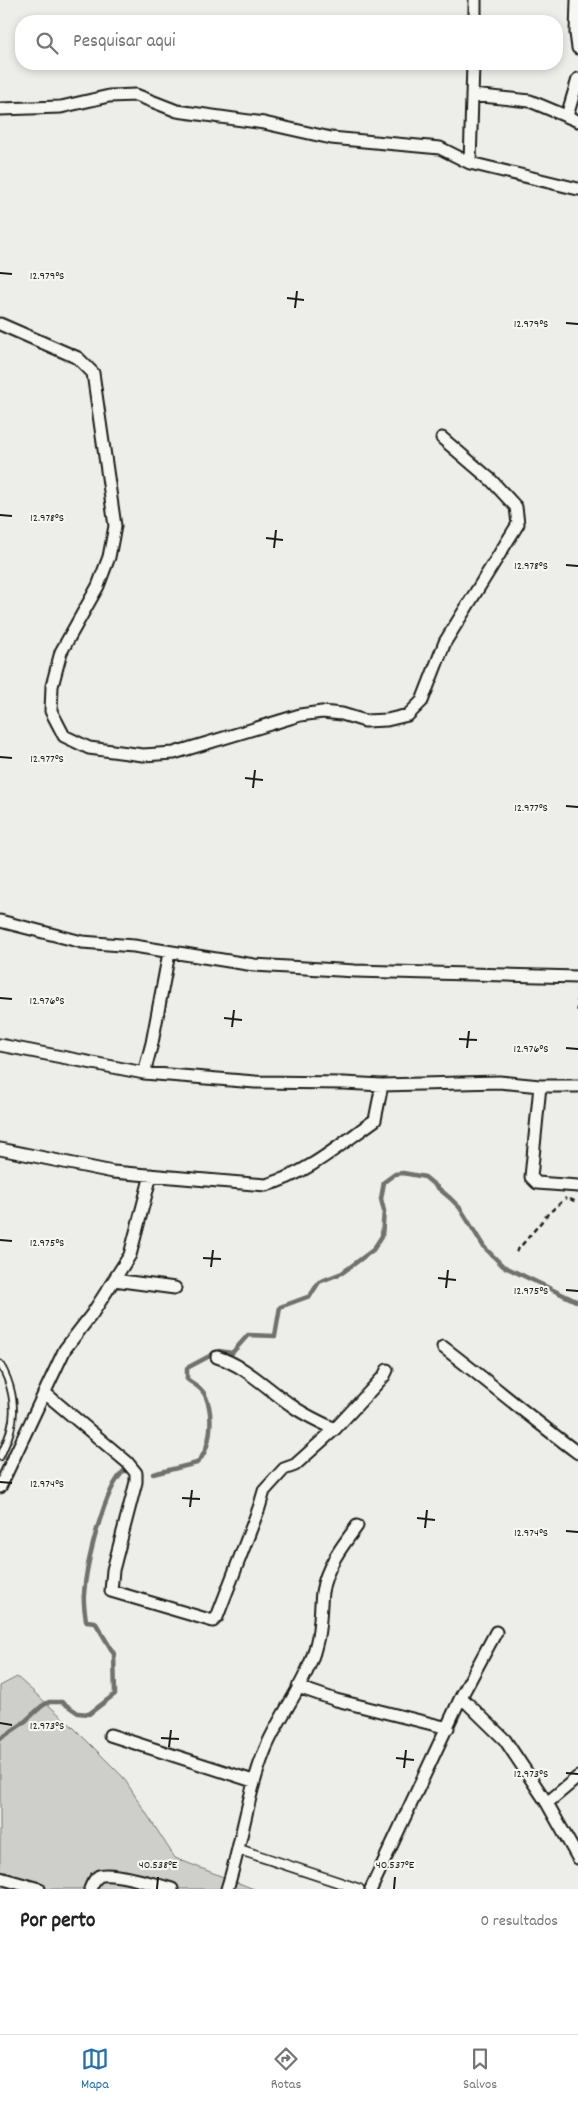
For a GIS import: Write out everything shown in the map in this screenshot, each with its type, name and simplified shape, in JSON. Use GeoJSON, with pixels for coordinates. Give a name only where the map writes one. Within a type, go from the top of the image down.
{"type":"FeatureCollection","features":[{"type":"Feature","properties":{"kind":"street"},"geometry":{"type":"LineString","coordinates":[[475,0],[475,15]]}},
{"type":"Feature","properties":{"kind":"street"},"geometry":{"type":"LineString","coordinates":[[577,0],[576,33],[578,48]]}},
{"type":"Feature","properties":{"kind":"street"},"geometry":{"type":"LineString","coordinates":[[470,163],[473,70]]}},
{"type":"Feature","properties":{"kind":"street"},"geometry":{"type":"LineString","coordinates":[[472,94],[530,101],[573,118],[578,79]]}},
{"type":"Feature","properties":{"kind":"street"},"geometry":{"type":"LineString","coordinates":[[0,109],[61,107],[109,96],[136,95],[177,111],[264,123],[331,138],[440,148],[470,163],[578,189]]}},
{"type":"Feature","properties":{"kind":"street"},"geometry":{"type":"LineString","coordinates":[[0,324],[78,358],[93,373],[115,526],[109,557],[98,586],[61,652],[52,686],[51,711],[64,736],[89,748],[143,755],[174,753],[300,715],[322,712],[342,714],[365,721],[387,720],[408,715],[422,701],[445,642],[518,524],[516,507],[491,480],[442,438]]}},
{"type":"Feature","properties":{"kind":"street"},"geometry":{"type":"LineString","coordinates":[[0,921],[82,942],[134,946],[169,953],[254,964],[355,971],[577,977]]}},
{"type":"Feature","properties":{"kind":"street"},"geometry":{"type":"LineString","coordinates":[[144,1073],[152,1043],[169,953]]}},
{"type":"Feature","properties":{"kind":"street"},"geometry":{"type":"LineString","coordinates":[[0,1044],[144,1073],[255,1082],[382,1085],[499,1082],[540,1086],[578,1086]]}},
{"type":"Feature","properties":{"kind":"street"},"geometry":{"type":"LineString","coordinates":[[0,1149],[112,1172],[266,1185],[283,1181],[325,1156],[375,1120],[382,1085]]}},
{"type":"Feature","properties":{"kind":"street"},"geometry":{"type":"LineString","coordinates":[[540,1086],[531,1177],[537,1183],[575,1190]]}},
{"type":"Feature","properties":{"kind":"street"},"geometry":{"type":"LineString","coordinates":[[0,1487],[65,1349],[92,1314],[130,1255],[151,1174]]}},
{"type":"Feature","properties":{"kind":"street"},"geometry":{"type":"LineString","coordinates":[[114,1280],[175,1288]]}},
{"type":"Feature","properties":{"kind":"street"},"geometry":{"type":"LineString","coordinates":[[443,1348],[493,1385],[532,1420],[578,1453]]}},
{"type":"Feature","properties":{"kind":"street"},"geometry":{"type":"LineString","coordinates":[[217,1357],[250,1373],[292,1407],[335,1429]]}},
{"type":"Feature","properties":{"kind":"street"},"geometry":{"type":"LineString","coordinates":[[45,1393],[126,1462],[136,1473],[136,1482],[113,1570],[111,1591],[212,1622],[217,1617],[264,1491],[284,1469],[295,1465],[335,1429],[384,1376],[387,1370]]}},
{"type":"Feature","properties":{"kind":"street"},"geometry":{"type":"LineString","coordinates":[[227,1889],[253,1781],[272,1732],[298,1687],[316,1645],[322,1591],[333,1560],[357,1526]]}},
{"type":"Feature","properties":{"kind":"street"},"geometry":{"type":"LineString","coordinates":[[371,1889],[461,1697],[496,1632]]}},
{"type":"Feature","properties":{"kind":"street"},"geometry":{"type":"LineString","coordinates":[[298,1687],[344,1702],[448,1728]]}},
{"type":"Feature","properties":{"kind":"street"},"geometry":{"type":"LineString","coordinates":[[461,1697],[505,1740],[547,1803],[578,1858]]}},
{"type":"Feature","properties":{"kind":"street"},"geometry":{"type":"LineString","coordinates":[[110,1735],[253,1781]]}},
{"type":"Feature","properties":{"kind":"street"},"geometry":{"type":"LineString","coordinates":[[547,1803],[578,1777]]}},
{"type":"Feature","properties":{"kind":"street"},"geometry":{"type":"LineString","coordinates":[[238,1849],[359,1889]]}},
{"type":"Feature","properties":{"kind":"street"},"geometry":{"type":"LineString","coordinates":[[90,1889],[98,1876],[104,1875],[144,1881],[172,1889]]}},
{"type":"Feature","properties":{"kind":"street"},"geometry":{"type":"LineString","coordinates":[[0,1878],[39,1889]]}},
{"type":"Feature","properties":{"kind":"lane"},"geometry":{"type":"LineString","coordinates":[[0,1364],[8,1377],[12,1396],[12,1427],[0,1457]]}},
{"type":"Feature","properties":{"kind":"path"},"geometry":{"type":"LineString","coordinates":[[577,977],[578,1014]]}},
{"type":"Feature","properties":{"kind":"path"},"geometry":{"type":"LineString","coordinates":[[516,1252],[548,1214],[575,1190]]}},
{"type":"Feature","properties":{"kind":"path"},"geometry":{"type":"LineString","coordinates":[[566,1198],[578,1203]]}},
{"type":"Feature","properties":{"kind":"shaded area"},"geometry":{"type":"Polygon","coordinates":[[[17,1677],[73,1727],[123,1777],[175,1858],[254,1889],[0,1889],[0,1686],[17,1677]]]}},
{"type":"Feature","properties":{"kind":"waterway"},"geometry":{"type":"LineString","coordinates":[[153,1474],[197,1463],[206,1449],[210,1430],[208,1402],[201,1390],[187,1379],[187,1368],[219,1351],[232,1353],[248,1335],[275,1336],[280,1307],[310,1296],[319,1282],[342,1273],[373,1250],[382,1236],[384,1211],[381,1199],[384,1182],[395,1174],[403,1173],[425,1177],[460,1208],[484,1247],[503,1266],[578,1302]]}},
{"type":"Feature","properties":{"kind":"waterway"},"geometry":{"type":"LineString","coordinates":[[0,1739],[49,1702],[62,1702],[78,1713],[89,1714],[115,1694],[114,1654],[95,1622],[86,1621],[84,1597],[88,1565],[103,1509],[117,1479],[125,1470]]}}]}
